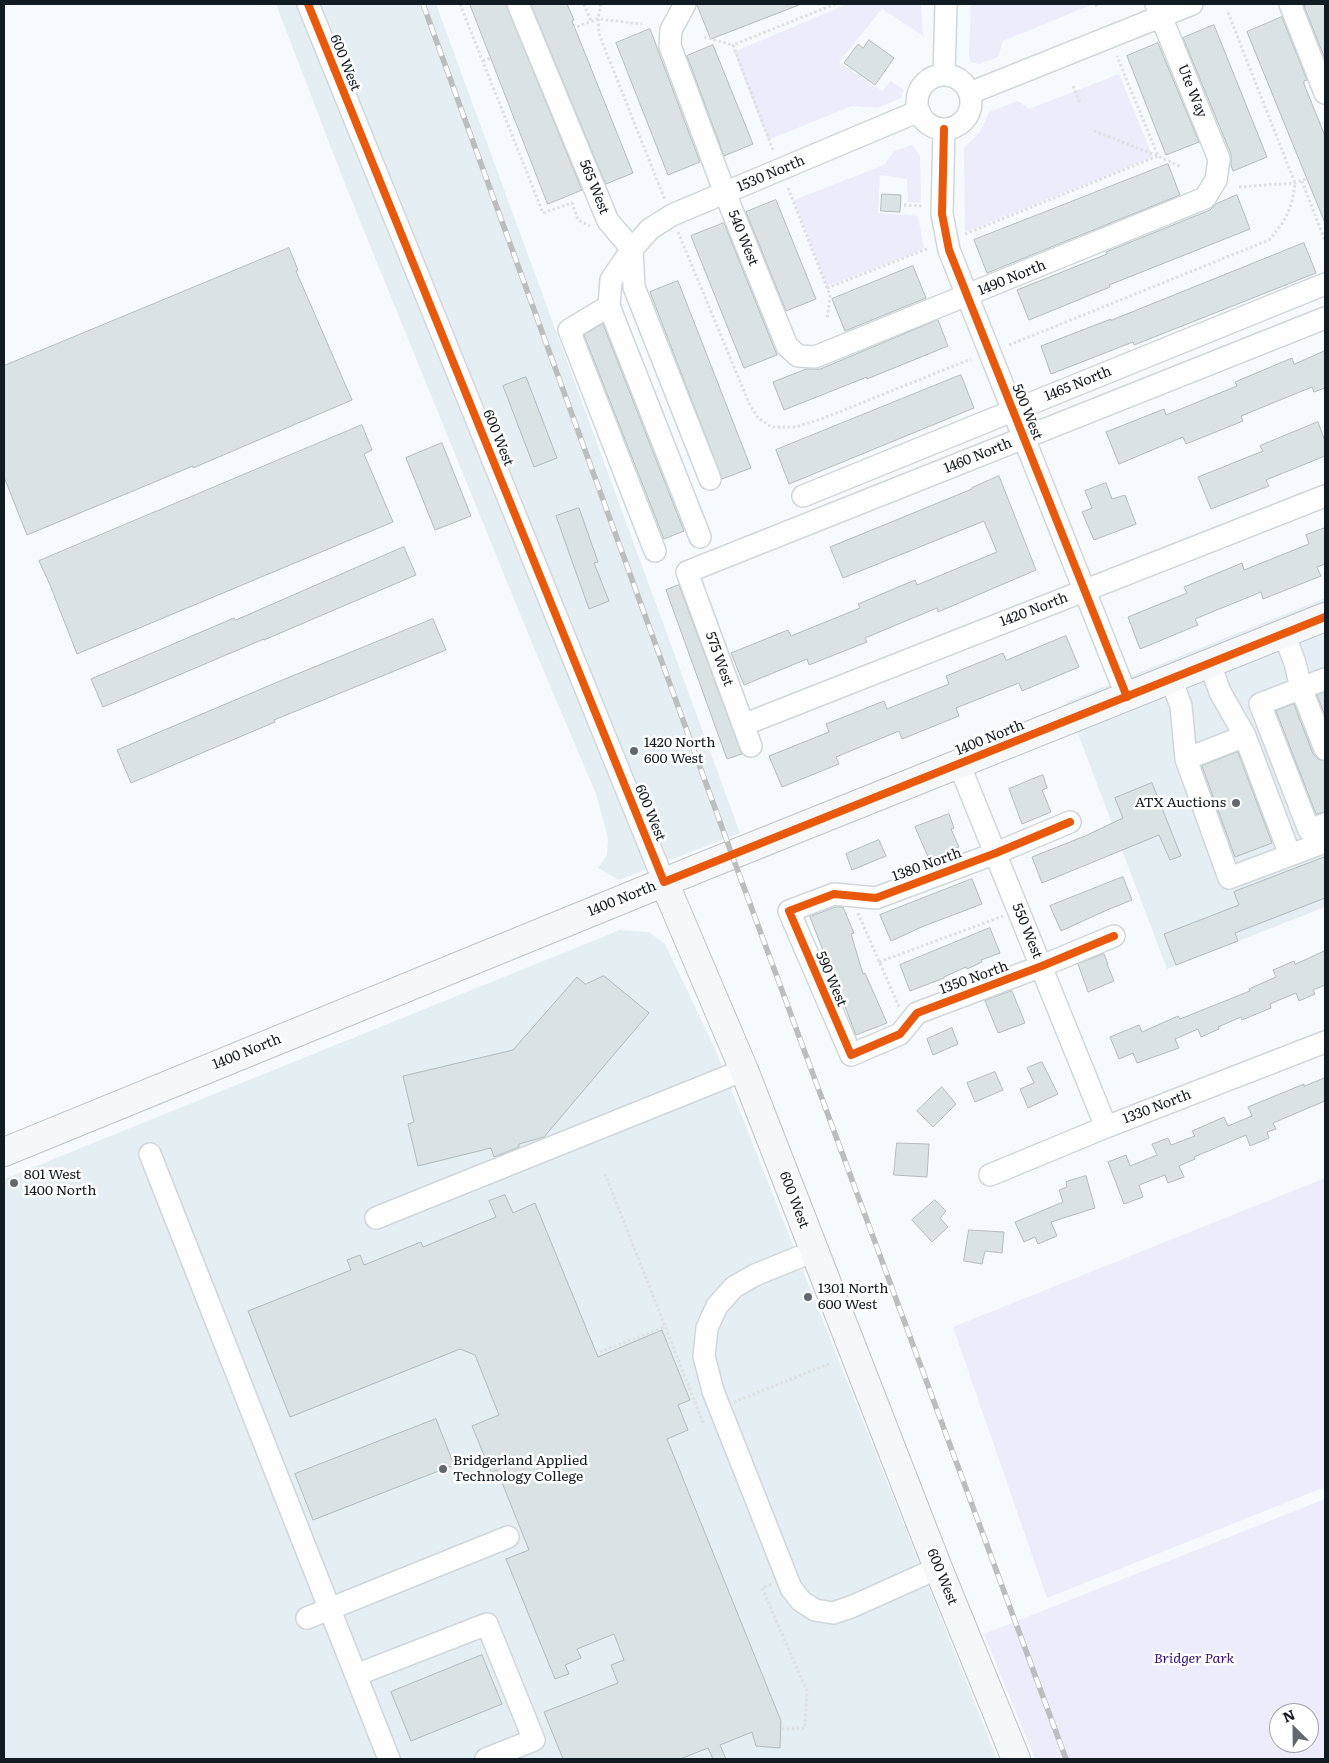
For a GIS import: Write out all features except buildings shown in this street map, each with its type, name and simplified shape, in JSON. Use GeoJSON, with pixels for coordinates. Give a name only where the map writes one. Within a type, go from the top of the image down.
{"type":"FeatureCollection","features":[{"type":"Feature","properties":{"kind":"main road","name":"1400 North"},"geometry":{"type":"LineString","coordinates":[[4,1152],[664,882],[1325,617]]}},
{"type":"Feature","properties":{"kind":"main road","name":"600 West"},"geometry":{"type":"LineString","coordinates":[[664,882],[744,1070],[938,1568],[1016,1759]]}},
{"type":"Feature","properties":{"kind":"street","name":"600 West"},"geometry":{"type":"LineString","coordinates":[[308,4],[664,882]]}},
{"type":"Feature","properties":{"kind":"street","name":"565 West"},"geometry":{"type":"LineString","coordinates":[[518,4],[608,221],[632,249]]}},
{"type":"Feature","properties":{"kind":"street","name":"540 West"},"geometry":{"type":"LineString","coordinates":[[685,4],[671,30],[670,46],[725,193],[787,346],[798,356]]}},
{"type":"Feature","properties":{"kind":"street"},"geometry":{"type":"LineString","coordinates":[[944,75],[946,4]]}},
{"type":"Feature","properties":{"kind":"street"},"geometry":{"type":"LineString","coordinates":[[970,93],[1158,10],[1192,4]]}},
{"type":"Feature","properties":{"kind":"street"},"geometry":{"type":"LineString","coordinates":[[1290,4],[1325,93]]}},
{"type":"Feature","properties":{"kind":"street","name":"Ute Way"},"geometry":{"type":"LineString","coordinates":[[1158,10],[1220,159],[1216,180]]}},
{"type":"Feature","properties":{"kind":"street"},"geometry":{"type":"LineString","coordinates":[[944,75],[960,80],[970,93],[970,110],[966,118],[960,124],[952,127],[944,129],[929,124],[919,111],[917,102],[922,86],[936,76],[944,75]]}},
{"type":"Feature","properties":{"kind":"street","name":"1530 North"},"geometry":{"type":"LineString","coordinates":[[609,306],[611,280],[632,249],[657,224],[672,215],[919,111]]}},
{"type":"Feature","properties":{"kind":"street","name":"500 West"},"geometry":{"type":"LineString","coordinates":[[944,129],[942,214],[949,250],[1127,697]]}},
{"type":"Feature","properties":{"kind":"street","name":"1490 North"},"geometry":{"type":"LineString","coordinates":[[798,356],[815,357],[1205,198],[1216,180]]}},
{"type":"Feature","properties":{"kind":"street"},"geometry":{"type":"LineString","coordinates":[[632,249],[634,287],[710,479]]}},
{"type":"Feature","properties":{"kind":"street","name":"1465 North"},"geometry":{"type":"LineString","coordinates":[[803,496],[1325,284]]}},
{"type":"Feature","properties":{"kind":"street"},"geometry":{"type":"LineString","coordinates":[[655,551],[569,330],[609,306],[700,536]]}},
{"type":"Feature","properties":{"kind":"street","name":"1460 North"},"geometry":{"type":"LineString","coordinates":[[687,572],[1325,318]]}},
{"type":"Feature","properties":{"kind":"street","name":"1420 North"},"geometry":{"type":"LineString","coordinates":[[743,725],[1325,496]]}},
{"type":"Feature","properties":{"kind":"street","name":"575 West"},"geometry":{"type":"LineString","coordinates":[[687,572],[751,746]]}},
{"type":"Feature","properties":{"kind":"street"},"geometry":{"type":"LineString","coordinates":[[1284,634],[1295,663],[1301,688],[1325,749]]}},
{"type":"Feature","properties":{"kind":"street"},"geometry":{"type":"LineString","coordinates":[[1210,664],[1220,692],[1244,736],[1290,855]]}},
{"type":"Feature","properties":{"kind":"street"},"geometry":{"type":"LineString","coordinates":[[1171,679],[1182,706],[1186,759],[1229,878],[1325,842]]}},
{"type":"Feature","properties":{"kind":"street"},"geometry":{"type":"LineString","coordinates":[[1325,679],[1260,704],[1309,830],[1325,824]]}},
{"type":"Feature","properties":{"kind":"street"},"geometry":{"type":"LineString","coordinates":[[1186,759],[1244,736]]}},
{"type":"Feature","properties":{"kind":"street","name":"550 West"},"geometry":{"type":"LineString","coordinates":[[959,764],[1106,1127]]}},
{"type":"Feature","properties":{"kind":"street","name":"1380 North"},"geometry":{"type":"LineString","coordinates":[[789,912],[834,894],[876,898],[996,853],[1070,822]]}},
{"type":"Feature","properties":{"kind":"street","name":"590 West"},"geometry":{"type":"LineString","coordinates":[[789,912],[851,1055]]}},
{"type":"Feature","properties":{"kind":"street","name":"1350 North"},"geometry":{"type":"LineString","coordinates":[[851,1055],[900,1034],[917,1013],[1042,966],[1114,936]]}},
{"type":"Feature","properties":{"kind":"street","name":"1330 North"},"geometry":{"type":"LineString","coordinates":[[990,1175],[1106,1127],[1325,1042]]}},
{"type":"Feature","properties":{"kind":"street"},"geometry":{"type":"LineString","coordinates":[[376,1218],[744,1070]]}},
{"type":"Feature","properties":{"kind":"street"},"geometry":{"type":"LineString","coordinates":[[150,1154],[389,1759]]}},
{"type":"Feature","properties":{"kind":"street"},"geometry":{"type":"LineString","coordinates":[[814,1250],[755,1275],[734,1287],[718,1306],[707,1328],[704,1356],[713,1391],[791,1588],[800,1601],[815,1610],[833,1613],[851,1607],[938,1568]]}},
{"type":"Feature","properties":{"kind":"street"},"geometry":{"type":"LineString","coordinates":[[307,1618],[508,1537]]}},
{"type":"Feature","properties":{"kind":"street"},"geometry":{"type":"LineString","coordinates":[[356,1675],[486,1624],[534,1740],[486,1759]]}},
{"type":"Feature","properties":{"kind":"path"},"geometry":{"type":"LineString","coordinates":[[460,4],[544,214],[572,203],[578,220],[596,229]]}},
{"type":"Feature","properties":{"kind":"path"},"geometry":{"type":"LineString","coordinates":[[584,4],[591,22]]}},
{"type":"Feature","properties":{"kind":"path"},"geometry":{"type":"LineString","coordinates":[[601,4],[598,19],[599,34],[662,194]]}},
{"type":"Feature","properties":{"kind":"path"},"geometry":{"type":"LineString","coordinates":[[704,37],[733,45],[835,4]]}},
{"type":"Feature","properties":{"kind":"path"},"geometry":{"type":"LineString","coordinates":[[547,38],[598,19],[642,24]]}},
{"type":"Feature","properties":{"kind":"path"},"geometry":{"type":"LineString","coordinates":[[483,61],[525,45]]}},
{"type":"Feature","properties":{"kind":"path"},"geometry":{"type":"LineString","coordinates":[[733,45],[774,150]]}},
{"type":"Feature","properties":{"kind":"path"},"geometry":{"type":"LineString","coordinates":[[1117,56],[1158,156]]}},
{"type":"Feature","properties":{"kind":"path"},"geometry":{"type":"LineString","coordinates":[[1073,86],[1080,103]]}},
{"type":"Feature","properties":{"kind":"path"},"geometry":{"type":"LineString","coordinates":[[1094,131],[1181,167]]}},
{"type":"Feature","properties":{"kind":"path"},"geometry":{"type":"LineString","coordinates":[[965,234],[1158,156]]}},
{"type":"Feature","properties":{"kind":"path"},"geometry":{"type":"LineString","coordinates":[[1239,187],[1295,184],[1325,171]]}},
{"type":"Feature","properties":{"kind":"path"},"geometry":{"type":"LineString","coordinates":[[1302,181],[1325,241]]}},
{"type":"Feature","properties":{"kind":"path"},"geometry":{"type":"LineString","coordinates":[[788,188],[830,295],[827,320]]}},
{"type":"Feature","properties":{"kind":"path"},"geometry":{"type":"LineString","coordinates":[[904,205],[922,206]]}},
{"type":"Feature","properties":{"kind":"path"},"geometry":{"type":"LineString","coordinates":[[827,288],[927,249]]}},
{"type":"Feature","properties":{"kind":"path"},"geometry":{"type":"LineString","coordinates":[[858,912],[903,1017]]}},
{"type":"Feature","properties":{"kind":"path"},"geometry":{"type":"LineString","coordinates":[[879,962],[1005,915]]}},
{"type":"Feature","properties":{"kind":"path"},"geometry":{"type":"LineString","coordinates":[[605,1174],[704,1425]]}},
{"type":"Feature","properties":{"kind":"path"},"geometry":{"type":"LineString","coordinates":[[600,1352],[665,1327]]}},
{"type":"Feature","properties":{"kind":"path"},"geometry":{"type":"LineString","coordinates":[[729,1404],[831,1363]]}},
{"type":"Feature","properties":{"kind":"path"},"geometry":{"type":"LineString","coordinates":[[778,1580],[762,1588],[807,1691],[805,1728],[781,1729]]}},
{"type":"Feature","properties":{"kind":"shaded area"},"geometry":{"type":"Polygon","coordinates":[[[276,4],[436,4],[740,833],[619,880],[598,868],[607,855],[608,838],[596,794],[534,648],[345,184],[276,4]]]}},
{"type":"Feature","properties":{"kind":"shaded area"},"geometry":{"type":"Polygon","coordinates":[[[1325,598],[1325,907],[1167,969],[1066,702],[1325,598]]]}},
{"type":"Feature","properties":{"kind":"shaded area","name":"Bridgerland Applied Technology College"},"geometry":{"type":"Polygon","coordinates":[[[620,930],[649,932],[665,944],[716,1051],[997,1759],[4,1759],[4,1179],[620,930]]]}},
{"type":"Feature","properties":{"kind":"green space"},"geometry":{"type":"Polygon","coordinates":[[[847,4],[921,4],[923,36],[882,9],[839,62],[882,91],[891,81],[904,90],[901,98],[878,108],[852,106],[768,140],[734,52],[847,4]]]}},
{"type":"Feature","properties":{"kind":"green space"},"geometry":{"type":"Polygon","coordinates":[[[971,4],[1091,5],[1003,41],[998,57],[979,64],[971,62],[969,53],[971,4]]]}},
{"type":"Feature","properties":{"kind":"green space"},"geometry":{"type":"Polygon","coordinates":[[[1119,74],[1153,157],[965,232],[964,148],[980,132],[989,112],[1018,101],[1029,109],[1119,74]]]}},
{"type":"Feature","properties":{"kind":"green space"},"geometry":{"type":"Polygon","coordinates":[[[912,145],[920,156],[921,203],[908,202],[907,179],[880,175],[878,213],[918,216],[924,249],[827,286],[794,200],[884,165],[894,151],[912,145]]]}},
{"type":"Feature","properties":{"kind":"green space"},"geometry":{"type":"Polygon","coordinates":[[[1325,1178],[1325,1487],[1047,1598],[953,1327],[1325,1178]]]}},
{"type":"Feature","properties":{"kind":"green space","name":"Bridger Park"},"geometry":{"type":"Polygon","coordinates":[[[1325,1499],[1325,1759],[1035,1759],[984,1634],[1325,1499]]]}},
{"type":"Feature","properties":{"kind":"railway"},"geometry":{"type":"LineString","coordinates":[[423,4],[732,855],[1066,1759]]}},
{"type":"Feature","properties":{"kind":"cycle path"},"geometry":{"type":"LineString","coordinates":[[308,4],[664,882],[1325,617]]}},
{"type":"Feature","properties":{"kind":"cycle path"},"geometry":{"type":"LineString","coordinates":[[944,129],[942,214],[949,250],[1127,697]]}},
{"type":"Feature","properties":{"kind":"cycle path"},"geometry":{"type":"LineString","coordinates":[[1070,822],[996,853],[876,898],[834,894],[789,911],[851,1055],[900,1034],[917,1013],[1042,966],[1114,936]]}},
{"type":"Feature","properties":{"kind":"place","name":"1420 North 600 West"},"geometry":{"type":"Point","coordinates":[634,751]}},
{"type":"Feature","properties":{"kind":"place","name":"ATX Auctions"},"geometry":{"type":"Point","coordinates":[1236,803]}},
{"type":"Feature","properties":{"kind":"place","name":"801 West 1400 North"},"geometry":{"type":"Point","coordinates":[14,1183]}},
{"type":"Feature","properties":{"kind":"place","name":"1301 North 600 West"},"geometry":{"type":"Point","coordinates":[808,1297]}},
{"type":"Feature","properties":{"kind":"place","name":"Bridgerland Applied Technology College"},"geometry":{"type":"Point","coordinates":[443,1469]}}]}
